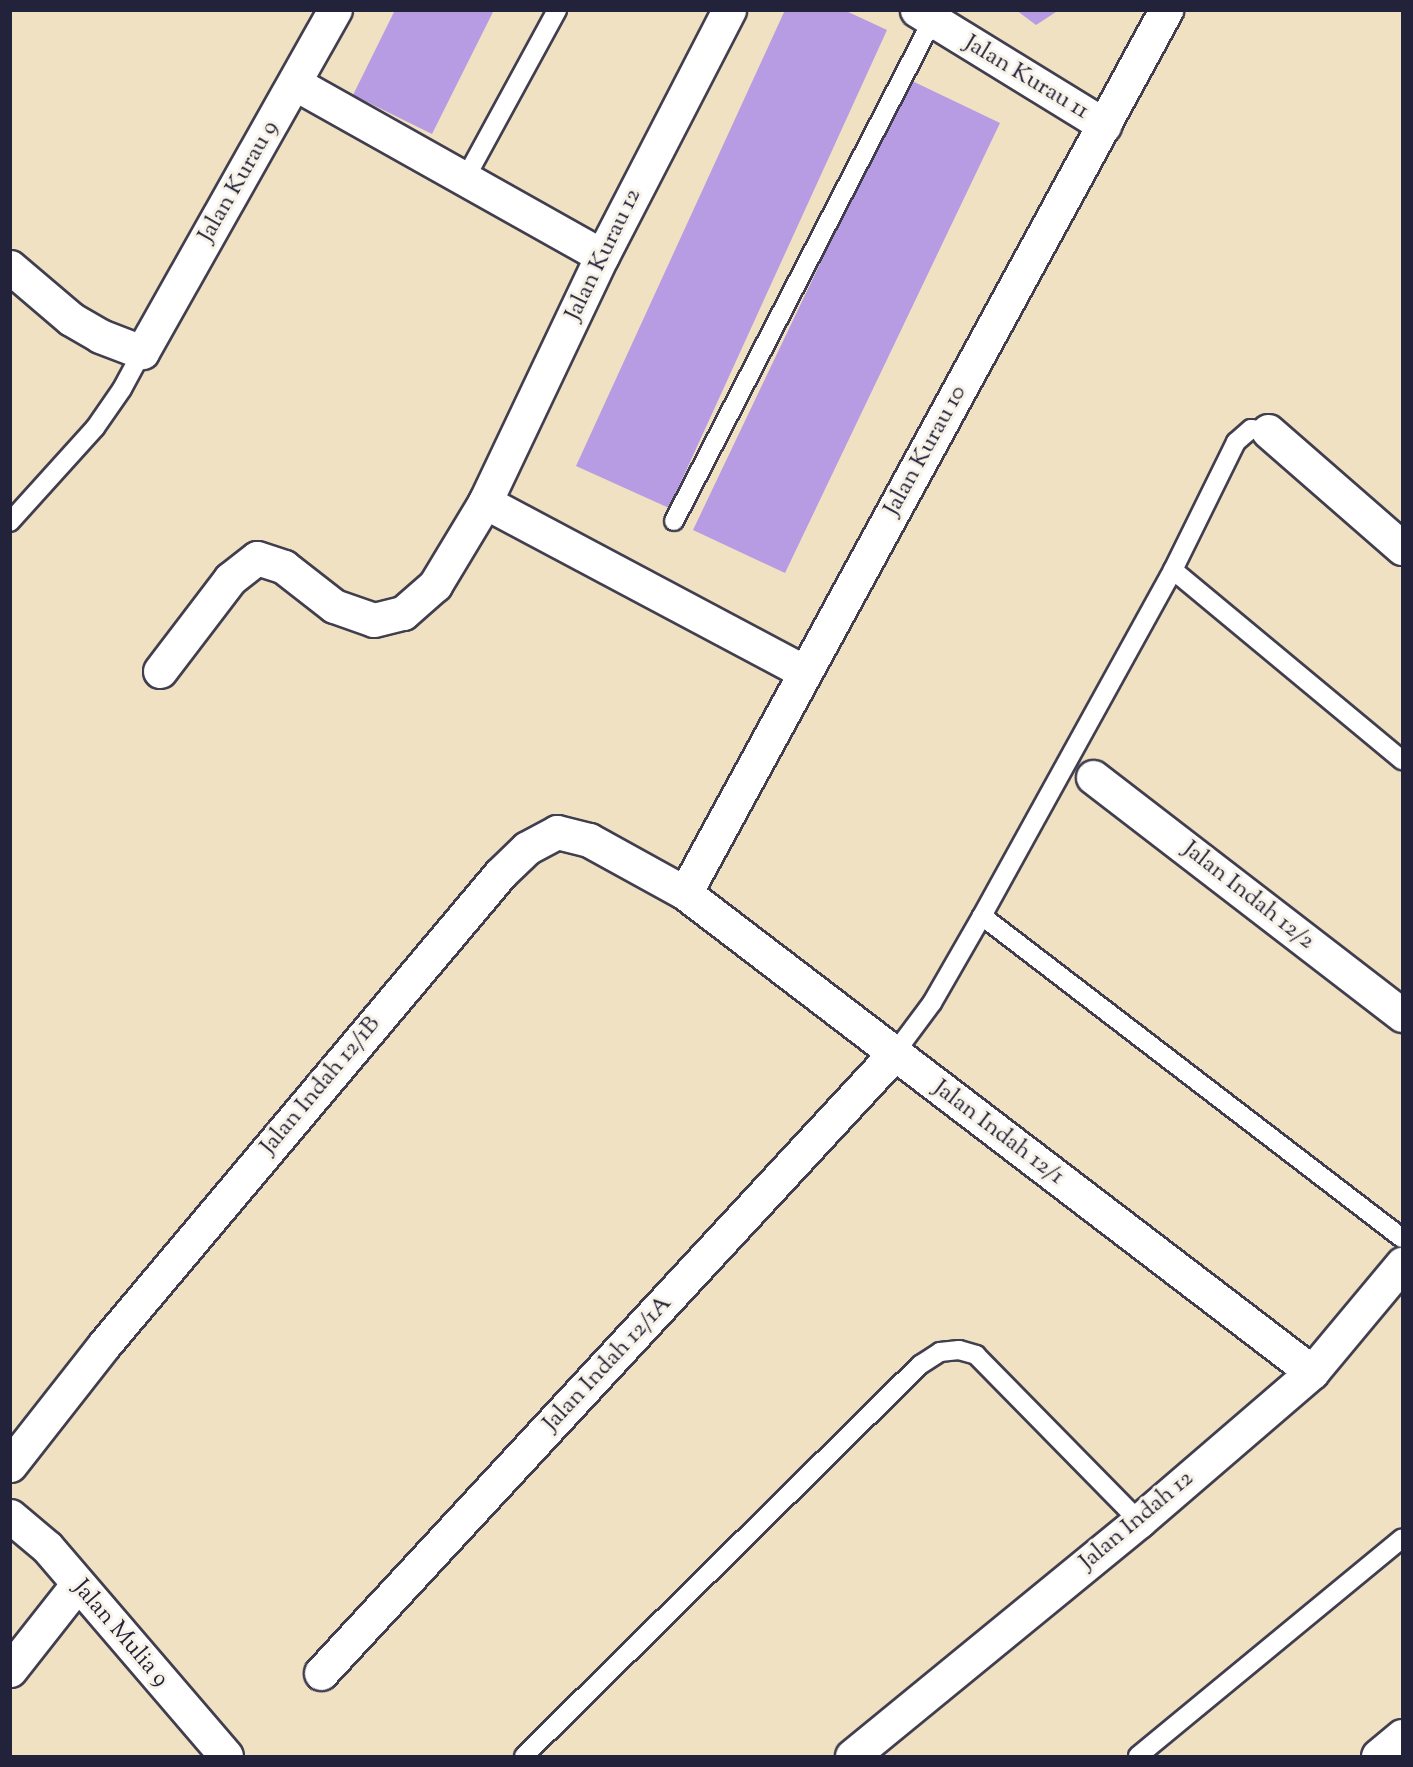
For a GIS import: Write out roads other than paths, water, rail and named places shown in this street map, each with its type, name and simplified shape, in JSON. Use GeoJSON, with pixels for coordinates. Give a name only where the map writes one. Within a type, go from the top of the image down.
{"type":"FeatureCollection","features":[{"type":"Feature","properties":{"kind":"street","name":"Jalan Kurau 9"},"geometry":{"type":"LineString","coordinates":[[142,352],[296,84],[335,10]]}},
{"type":"Feature","properties":{"kind":"street","name":"Jalan Kurau 12"},"geometry":{"type":"LineString","coordinates":[[160,670],[230,579],[257,558],[284,567],[334,606],[374,620],[403,613],[435,585],[485,502],[602,256],[729,10]]}},
{"type":"Feature","properties":{"kind":"street","name":"Jalan Kurau 10"},"geometry":{"type":"LineString","coordinates":[[686,893],[1166,10]]}},
{"type":"Feature","properties":{"kind":"street","name":"Jalan Kurau 11"},"geometry":{"type":"LineString","coordinates":[[925,16],[1104,125]]}},
{"type":"Feature","properties":{"kind":"street"},"geometry":{"type":"LineString","coordinates":[[296,84],[602,256]]}},
{"type":"Feature","properties":{"kind":"street"},"geometry":{"type":"LineString","coordinates":[[10,267],[71,319],[100,336],[142,352]]}},
{"type":"Feature","properties":{"kind":"street"},"geometry":{"type":"LineString","coordinates":[[1268,430],[1402,548]]}},
{"type":"Feature","properties":{"kind":"street"},"geometry":{"type":"LineString","coordinates":[[485,502],[805,672]]}},
{"type":"Feature","properties":{"kind":"street","name":"Jalan Indah 12/2"},"geometry":{"type":"LineString","coordinates":[[1093,777],[1402,1015]]}},
{"type":"Feature","properties":{"kind":"street","name":"Jalan Indah 12/1B"},"geometry":{"type":"LineString","coordinates":[[10,1466],[126,1318],[500,874],[527,848],[557,832],[589,840],[686,893]]}},
{"type":"Feature","properties":{"kind":"street","name":"Jalan Indah 12/1"},"geometry":{"type":"LineString","coordinates":[[686,893],[1312,1372]]}},
{"type":"Feature","properties":{"kind":"street","name":"Jalan Indah 12/1A"},"geometry":{"type":"LineString","coordinates":[[321,1673],[894,1054]]}},
{"type":"Feature","properties":{"kind":"street","name":"Jalan Indah 12"},"geometry":{"type":"LineString","coordinates":[[852,1756],[1139,1521],[1312,1372],[1402,1264]]}},
{"type":"Feature","properties":{"kind":"street","name":"Jalan Mulia 9"},"geometry":{"type":"LineString","coordinates":[[10,1516],[47,1547],[77,1585],[226,1756]]}},
{"type":"Feature","properties":{"kind":"street"},"geometry":{"type":"LineString","coordinates":[[10,1670],[77,1585]]}},
{"type":"Feature","properties":{"kind":"lane"},"geometry":{"type":"LineString","coordinates":[[465,179],[557,10]]}},
{"type":"Feature","properties":{"kind":"lane"},"geometry":{"type":"LineString","coordinates":[[674,521],[925,16]]}},
{"type":"Feature","properties":{"kind":"lane"},"geometry":{"type":"LineString","coordinates":[[10,522],[95,428],[142,352]]}},
{"type":"Feature","properties":{"kind":"lane"},"geometry":{"type":"LineString","coordinates":[[894,1054],[932,1004],[982,916],[1173,570],[1236,442],[1251,429],[1268,430]]}},
{"type":"Feature","properties":{"kind":"lane"},"geometry":{"type":"LineString","coordinates":[[1173,570],[1402,760]]}},
{"type":"Feature","properties":{"kind":"lane"},"geometry":{"type":"LineString","coordinates":[[982,916],[1402,1238]]}},
{"type":"Feature","properties":{"kind":"lane"},"geometry":{"type":"LineString","coordinates":[[524,1756],[920,1365],[940,1352],[959,1350],[976,1355],[1139,1521]]}},
{"type":"Feature","properties":{"kind":"lane"},"geometry":{"type":"LineString","coordinates":[[1138,1756],[1402,1538]]}}]}
